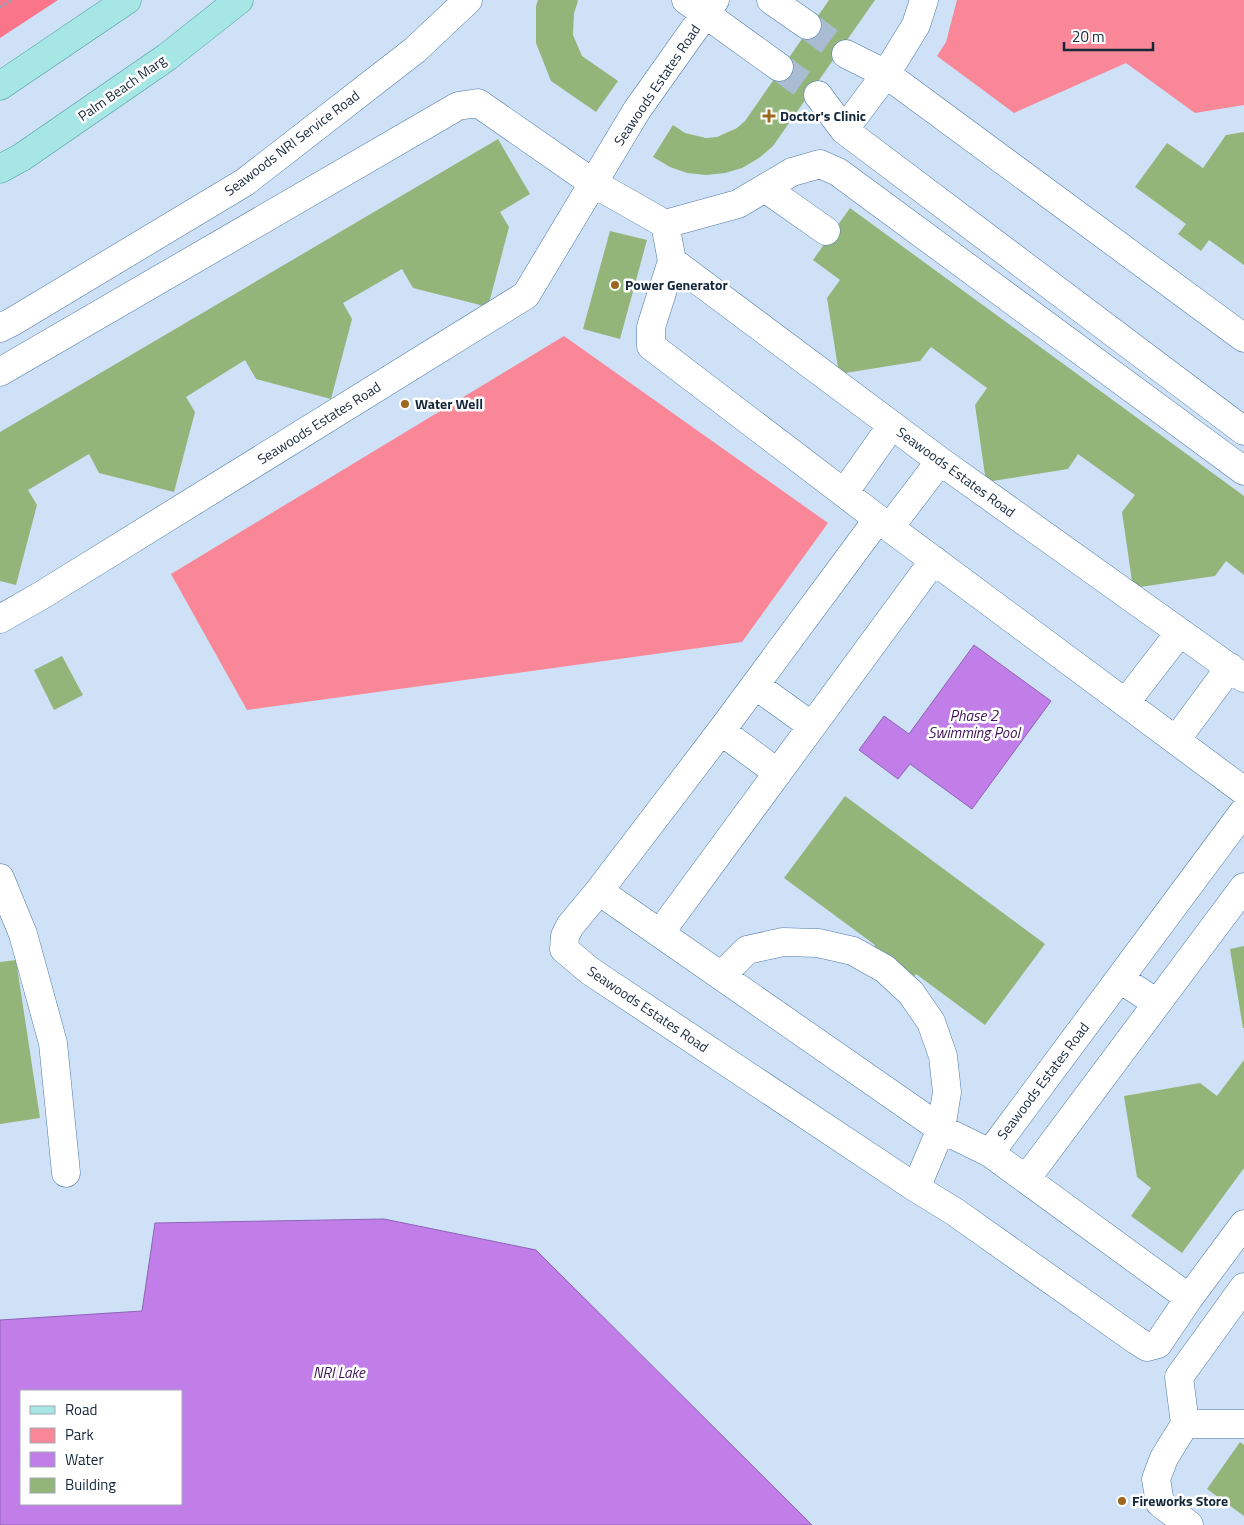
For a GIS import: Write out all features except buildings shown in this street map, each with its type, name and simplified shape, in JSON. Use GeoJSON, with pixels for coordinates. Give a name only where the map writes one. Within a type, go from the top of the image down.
{"type":"FeatureCollection","features":[{"type":"Feature","properties":{"kind":"main road"},"geometry":{"type":"LineString","coordinates":[[0,86],[127,0]]}},
{"type":"Feature","properties":{"kind":"main road","name":"Palm Beach Marg"},"geometry":{"type":"LineString","coordinates":[[0,169],[22,157],[167,57],[239,0]]}},
{"type":"Feature","properties":{"kind":"street","name":"Seawoods NRI Service Road"},"geometry":{"type":"LineString","coordinates":[[0,328],[246,182],[414,50],[468,0]]}},
{"type":"Feature","properties":{"kind":"street"},"geometry":{"type":"LineString","coordinates":[[771,0],[806,25]]}},
{"type":"Feature","properties":{"kind":"street"},"geometry":{"type":"LineString","coordinates":[[844,130],[886,74],[916,24],[924,0]]}},
{"type":"Feature","properties":{"kind":"street","name":"Seawoods Estates Road"},"geometry":{"type":"LineString","coordinates":[[0,619],[42,595],[526,295],[636,110],[702,5],[779,67]]}},
{"type":"Feature","properties":{"kind":"street"},"geometry":{"type":"LineString","coordinates":[[846,54],[886,74],[1244,338]]}},
{"type":"Feature","properties":{"kind":"street"},"geometry":{"type":"LineString","coordinates":[[818,95],[844,130],[1244,431]]}},
{"type":"Feature","properties":{"kind":"street"},"geometry":{"type":"LineString","coordinates":[[0,372],[458,106],[478,103],[593,183],[665,224],[738,204],[792,172],[820,164],[838,172],[1244,471]]}},
{"type":"Feature","properties":{"kind":"street"},"geometry":{"type":"LineString","coordinates":[[765,188],[826,230]]}},
{"type":"Feature","properties":{"kind":"street"},"geometry":{"type":"LineString","coordinates":[[665,224],[672,261],[651,327],[651,346],[844,493],[1244,791]]}},
{"type":"Feature","properties":{"kind":"street","name":"Seawoods Estates Road"},"geometry":{"type":"LineString","coordinates":[[672,261],[940,461],[1237,673]]}},
{"type":"Feature","properties":{"kind":"street"},"geometry":{"type":"LineString","coordinates":[[844,493],[892,425]]}},
{"type":"Feature","properties":{"kind":"street","name":"Seawoods Estates Road"},"geometry":{"type":"LineString","coordinates":[[940,461],[884,523],[754,685],[599,891],[570,926],[565,936],[564,949],[590,971],[955,1212],[1147,1347],[1158,1344],[1189,1298],[1244,1224]]}},
{"type":"Feature","properties":{"kind":"street"},"geometry":{"type":"LineString","coordinates":[[660,933],[934,560]]}},
{"type":"Feature","properties":{"kind":"street"},"geometry":{"type":"LineString","coordinates":[[1126,702],[1180,632]]}},
{"type":"Feature","properties":{"kind":"street"},"geometry":{"type":"LineString","coordinates":[[1176,740],[1237,673]]}},
{"type":"Feature","properties":{"kind":"street"},"geometry":{"type":"LineString","coordinates":[[754,685],[812,726]]}},
{"type":"Feature","properties":{"kind":"street"},"geometry":{"type":"LineString","coordinates":[[721,731],[778,773]]}},
{"type":"Feature","properties":{"kind":"street","name":"Seawoods Estates Road"},"geometry":{"type":"LineString","coordinates":[[1189,1298],[990,1153],[1244,811]]}},
{"type":"Feature","properties":{"kind":"street"},"geometry":{"type":"LineString","coordinates":[[0,878],[23,934],[53,1043],[66,1173]]}},
{"type":"Feature","properties":{"kind":"street"},"geometry":{"type":"LineString","coordinates":[[1026,1179],[1244,887]]}},
{"type":"Feature","properties":{"kind":"street"},"geometry":{"type":"LineString","coordinates":[[599,891],[941,1129],[990,1153]]}},
{"type":"Feature","properties":{"kind":"street"},"geometry":{"type":"LineString","coordinates":[[721,976],[747,950],[783,942],[818,942],[853,952],[885,969],[911,992],[931,1022],[943,1056],[947,1092],[941,1129],[916,1188]]}},
{"type":"Feature","properties":{"kind":"street"},"geometry":{"type":"LineString","coordinates":[[1120,979],[1157,1003]]}},
{"type":"Feature","properties":{"kind":"street"},"geometry":{"type":"LineString","coordinates":[[1189,1525],[1160,1503],[1156,1480],[1164,1458],[1185,1424],[1179,1377],[1244,1287]]}},
{"type":"Feature","properties":{"kind":"street"},"geometry":{"type":"LineString","coordinates":[[1185,1424],[1244,1424]]}},
{"type":"Feature","properties":{"kind":"path"},"geometry":{"type":"LineString","coordinates":[[0,7],[12,0]]}},
{"type":"Feature","properties":{"kind":"green space"},"geometry":{"type":"Polygon","coordinates":[[[957,0],[1244,0],[1244,105],[1195,113],[1126,63],[1014,113],[937,56],[946,42],[957,0]]]}},
{"type":"Feature","properties":{"kind":"green space"},"geometry":{"type":"Polygon","coordinates":[[[564,336],[828,523],[742,642],[247,710],[171,574],[564,336]]]}},
{"type":"Feature","properties":{"kind":"shaded area"},"geometry":{"type":"Polygon","coordinates":[[[0,0],[58,0],[0,38],[0,0]]]}},
{"type":"Feature","properties":{"kind":"water","name":"Phase 2 Swimming Pool"},"geometry":{"type":"Polygon","coordinates":[[[974,645],[1051,701],[972,809],[910,764],[898,779],[859,750],[884,716],[909,734],[974,645]]]}},
{"type":"Feature","properties":{"kind":"water","name":"NRI Lake"},"geometry":{"type":"Polygon","coordinates":[[[384,1219],[536,1250],[812,1525],[0,1525],[0,1320],[142,1311],[155,1223],[384,1219]]]}},
{"type":"Feature","properties":{"kind":"tunnel"},"geometry":{"type":"LineString","coordinates":[[807,25],[846,54]]}},
{"type":"Feature","properties":{"kind":"tunnel"},"geometry":{"type":"LineString","coordinates":[[779,67],[818,95]]}},
{"type":"Feature","properties":{"kind":"place","name":"Doctor's Clinic"},"geometry":{"type":"Point","coordinates":[769,116]}},
{"type":"Feature","properties":{"kind":"place","name":"Power Generator"},"geometry":{"type":"Point","coordinates":[615,285]}},
{"type":"Feature","properties":{"kind":"place","name":"Water Well"},"geometry":{"type":"Point","coordinates":[405,404]}},
{"type":"Feature","properties":{"kind":"place","name":"Fireworks Store"},"geometry":{"type":"Point","coordinates":[1122,1501]}}]}
